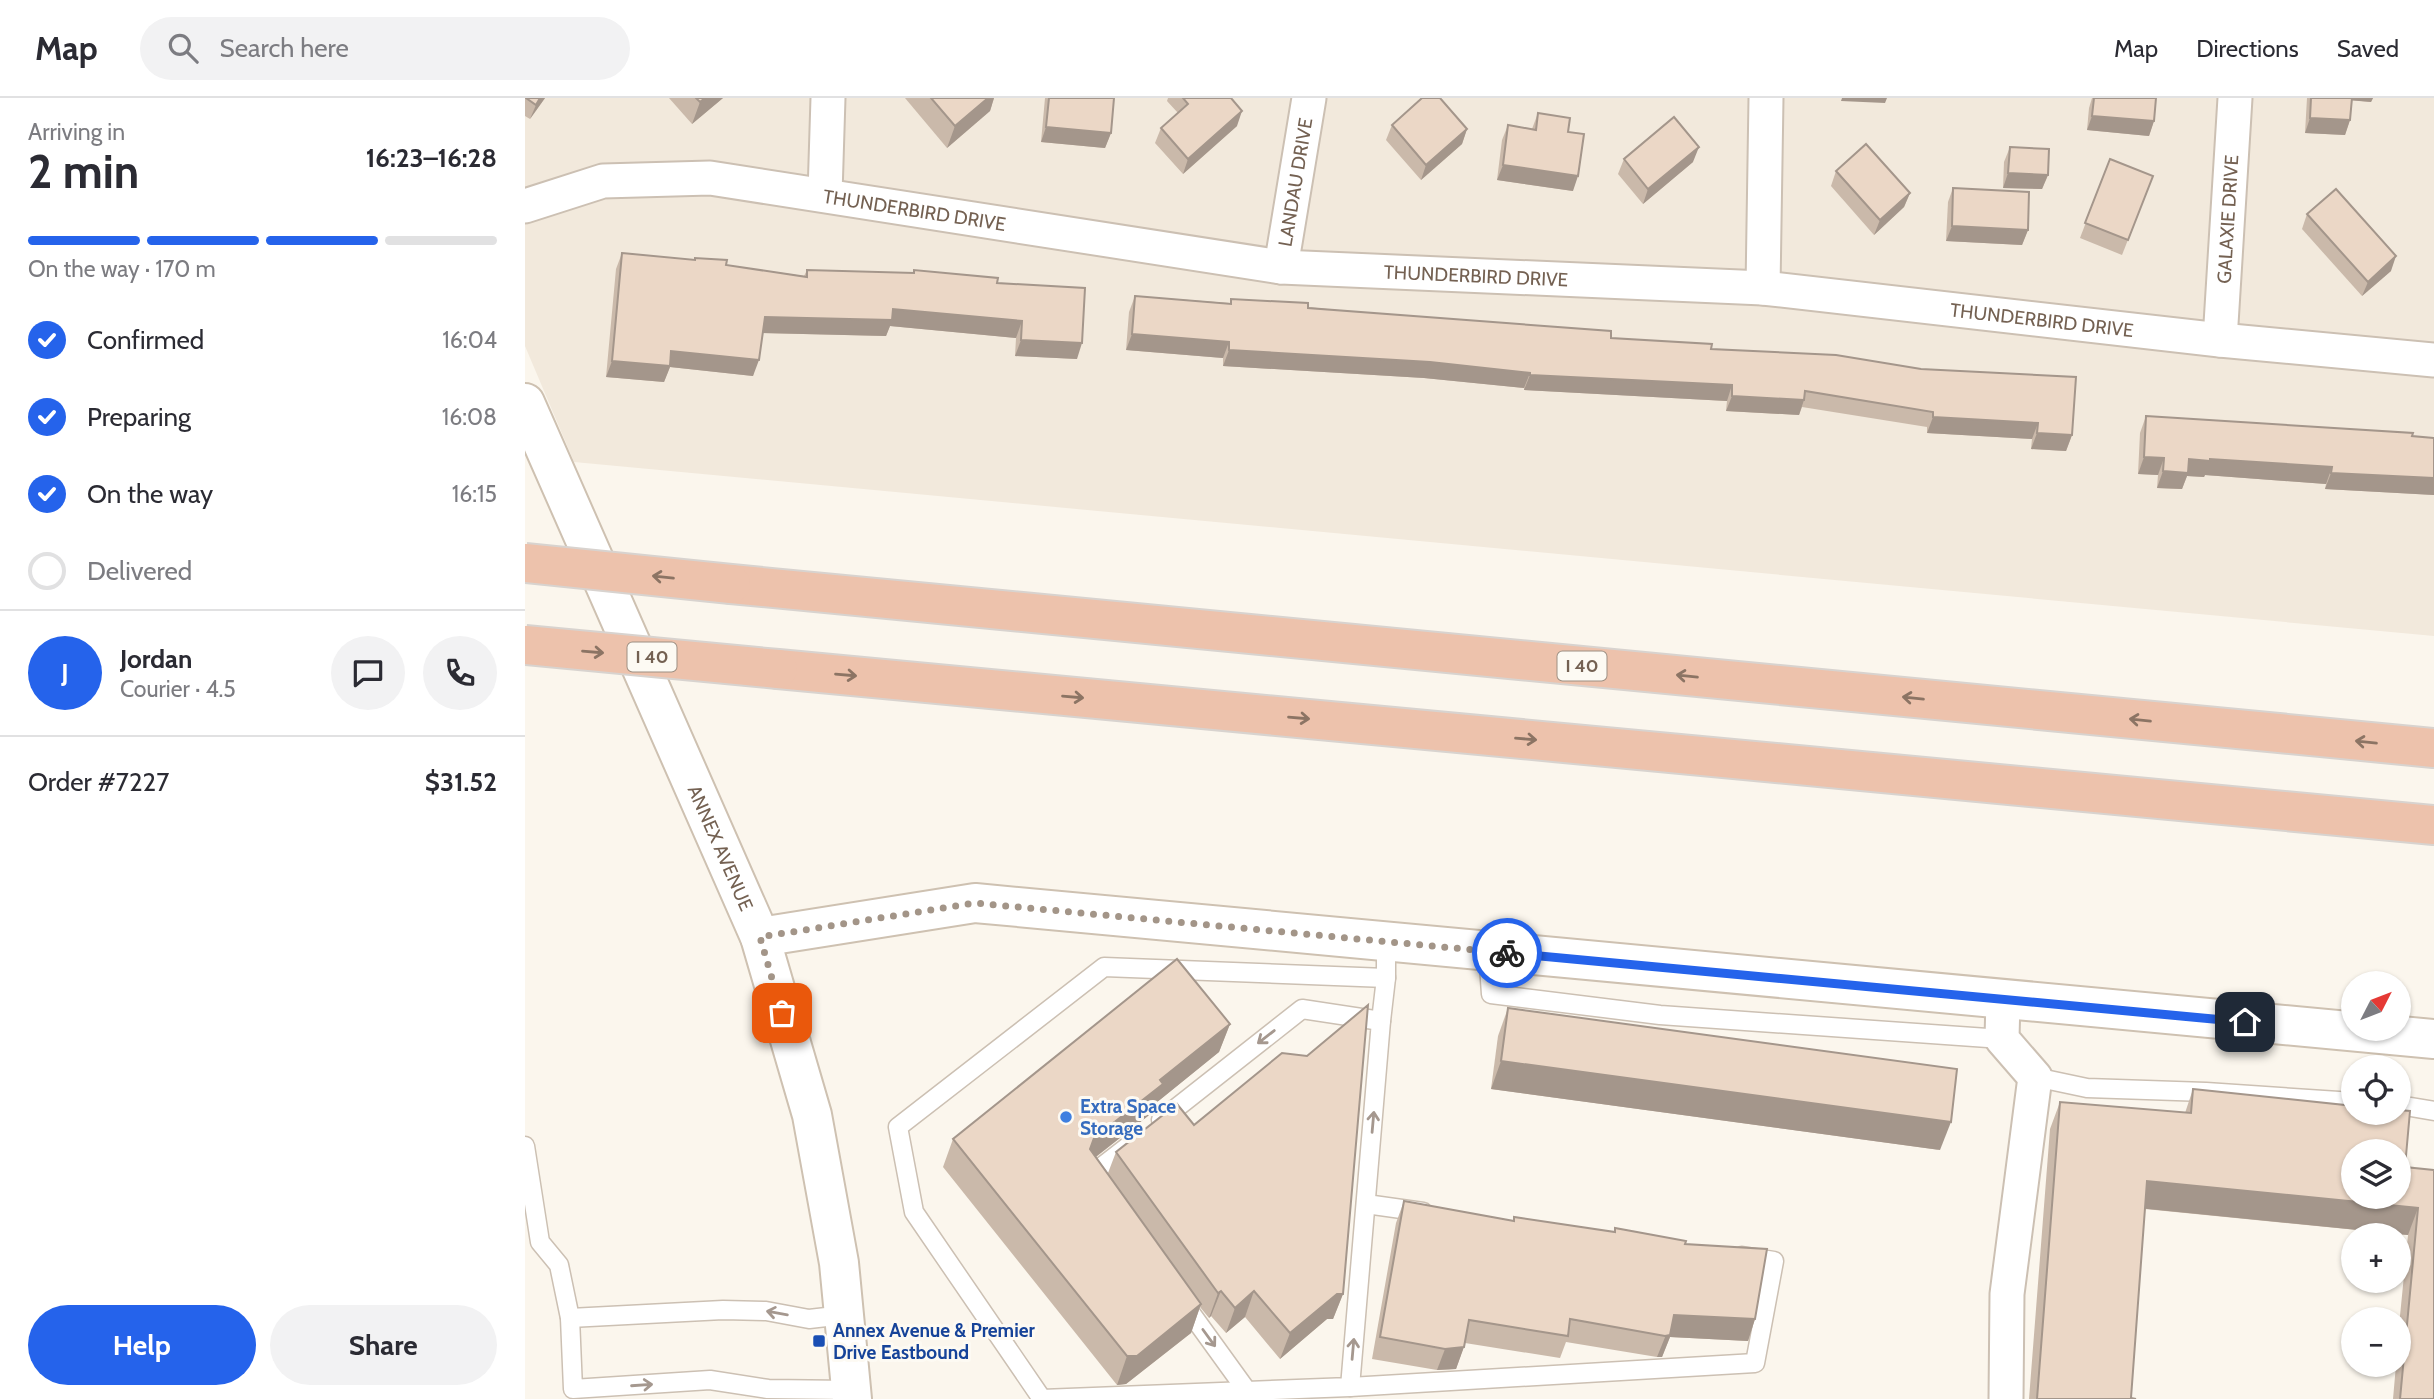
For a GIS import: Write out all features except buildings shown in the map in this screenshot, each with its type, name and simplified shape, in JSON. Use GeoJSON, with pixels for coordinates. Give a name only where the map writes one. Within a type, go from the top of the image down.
{"type":"FeatureCollection","features":[{"type":"Feature","properties":{"kind":"highway","name":"I 40"},"geometry":{"type":"LineString","coordinates":[[525,564],[2434,748]]}},
{"type":"Feature","properties":{"kind":"highway","name":"I 40"},"geometry":{"type":"LineString","coordinates":[[525,645],[2434,825]]}},
{"type":"Feature","properties":{"kind":"street"},"geometry":{"type":"LineString","coordinates":[[825,194],[828,98]]}},
{"type":"Feature","properties":{"kind":"street","name":"LANDAU DRIVE"},"geometry":{"type":"LineString","coordinates":[[1281,267],[1309,98]]}},
{"type":"Feature","properties":{"kind":"street"},"geometry":{"type":"LineString","coordinates":[[1763,288],[1766,98]]}},
{"type":"Feature","properties":{"kind":"street","name":"GALAXIE DRIVE"},"geometry":{"type":"LineString","coordinates":[[2220,340],[2235,98]]}},
{"type":"Feature","properties":{"kind":"street","name":"THUNDERBIRD DRIVE"},"geometry":{"type":"LineString","coordinates":[[525,206],[603,181],[710,178],[1281,267],[1763,288],[2220,340],[2434,360]]}},
{"type":"Feature","properties":{"kind":"street","name":"ANNEX AVENUE"},"geometry":{"type":"LineString","coordinates":[[525,403],[760,937],[812,1115],[839,1263],[852,1394]]}},
{"type":"Feature","properties":{"kind":"street"},"geometry":{"type":"LineString","coordinates":[[760,937],[975,903],[1386,960],[1489,951],[2434,1039]]}},
{"type":"Feature","properties":{"kind":"street"},"geometry":{"type":"LineString","coordinates":[[2003,999],[2002,1039],[2035,1077],[2007,1294],[2006,1399]]}},
{"type":"Feature","properties":{"kind":"lane"},"geometry":{"type":"LineString","coordinates":[[1489,951],[1491,994],[1660,1015],[2002,1039]]}},
{"type":"Feature","properties":{"kind":"lane"},"geometry":{"type":"LineString","coordinates":[[1350,1387],[1386,960],[1104,967],[898,1128],[914,1212],[1042,1399],[1350,1387],[1755,1363],[1774,1261],[1720,1253]]}},
{"type":"Feature","properties":{"kind":"lane"},"geometry":{"type":"LineString","coordinates":[[1107,1197],[1091,1175],[1302,1009],[1381,1021]]}},
{"type":"Feature","properties":{"kind":"lane"},"geometry":{"type":"LineString","coordinates":[[2035,1077],[2087,1088],[2206,1092],[2341,1101]]}},
{"type":"Feature","properties":{"kind":"lane"},"geometry":{"type":"LineString","coordinates":[[2411,1107],[2434,1111]]}},
{"type":"Feature","properties":{"kind":"lane"},"geometry":{"type":"LineString","coordinates":[[525,1146],[540,1242],[559,1265],[570,1318],[573,1389],[710,1380],[768,1389],[852,1394]]}},
{"type":"Feature","properties":{"kind":"lane"},"geometry":{"type":"LineString","coordinates":[[1366,1204],[1434,1213]]}},
{"type":"Feature","properties":{"kind":"lane"},"geometry":{"type":"LineString","coordinates":[[1169,1283],[1247,1391]]}},
{"type":"Feature","properties":{"kind":"lane"},"geometry":{"type":"LineString","coordinates":[[570,1318],[723,1310],[766,1311],[809,1319],[844,1315]]}},
{"type":"Feature","properties":{"kind":"shaded area"},"geometry":{"type":"Polygon","coordinates":[[[525,98],[2434,98],[2434,636],[574,462],[525,346],[525,98]]]}},
{"type":"Feature","properties":{"kind":"way so far"},"geometry":{"type":"LineString","coordinates":[[782,1013],[760,937],[975,903],[1507,953]]}},
{"type":"Feature","properties":{"kind":"place","name":"Extra Space Storage"},"geometry":{"type":"Point","coordinates":[1066,1117]}},
{"type":"Feature","properties":{"kind":"place","name":"Annex Avenue & Premier Drive Eastbound"},"geometry":{"type":"Point","coordinates":[819,1341]}},
{"type":"Feature","properties":{"kind":"route"},"geometry":{"type":"LineString","coordinates":[[1507,953],[2245,1022]]}}]}
